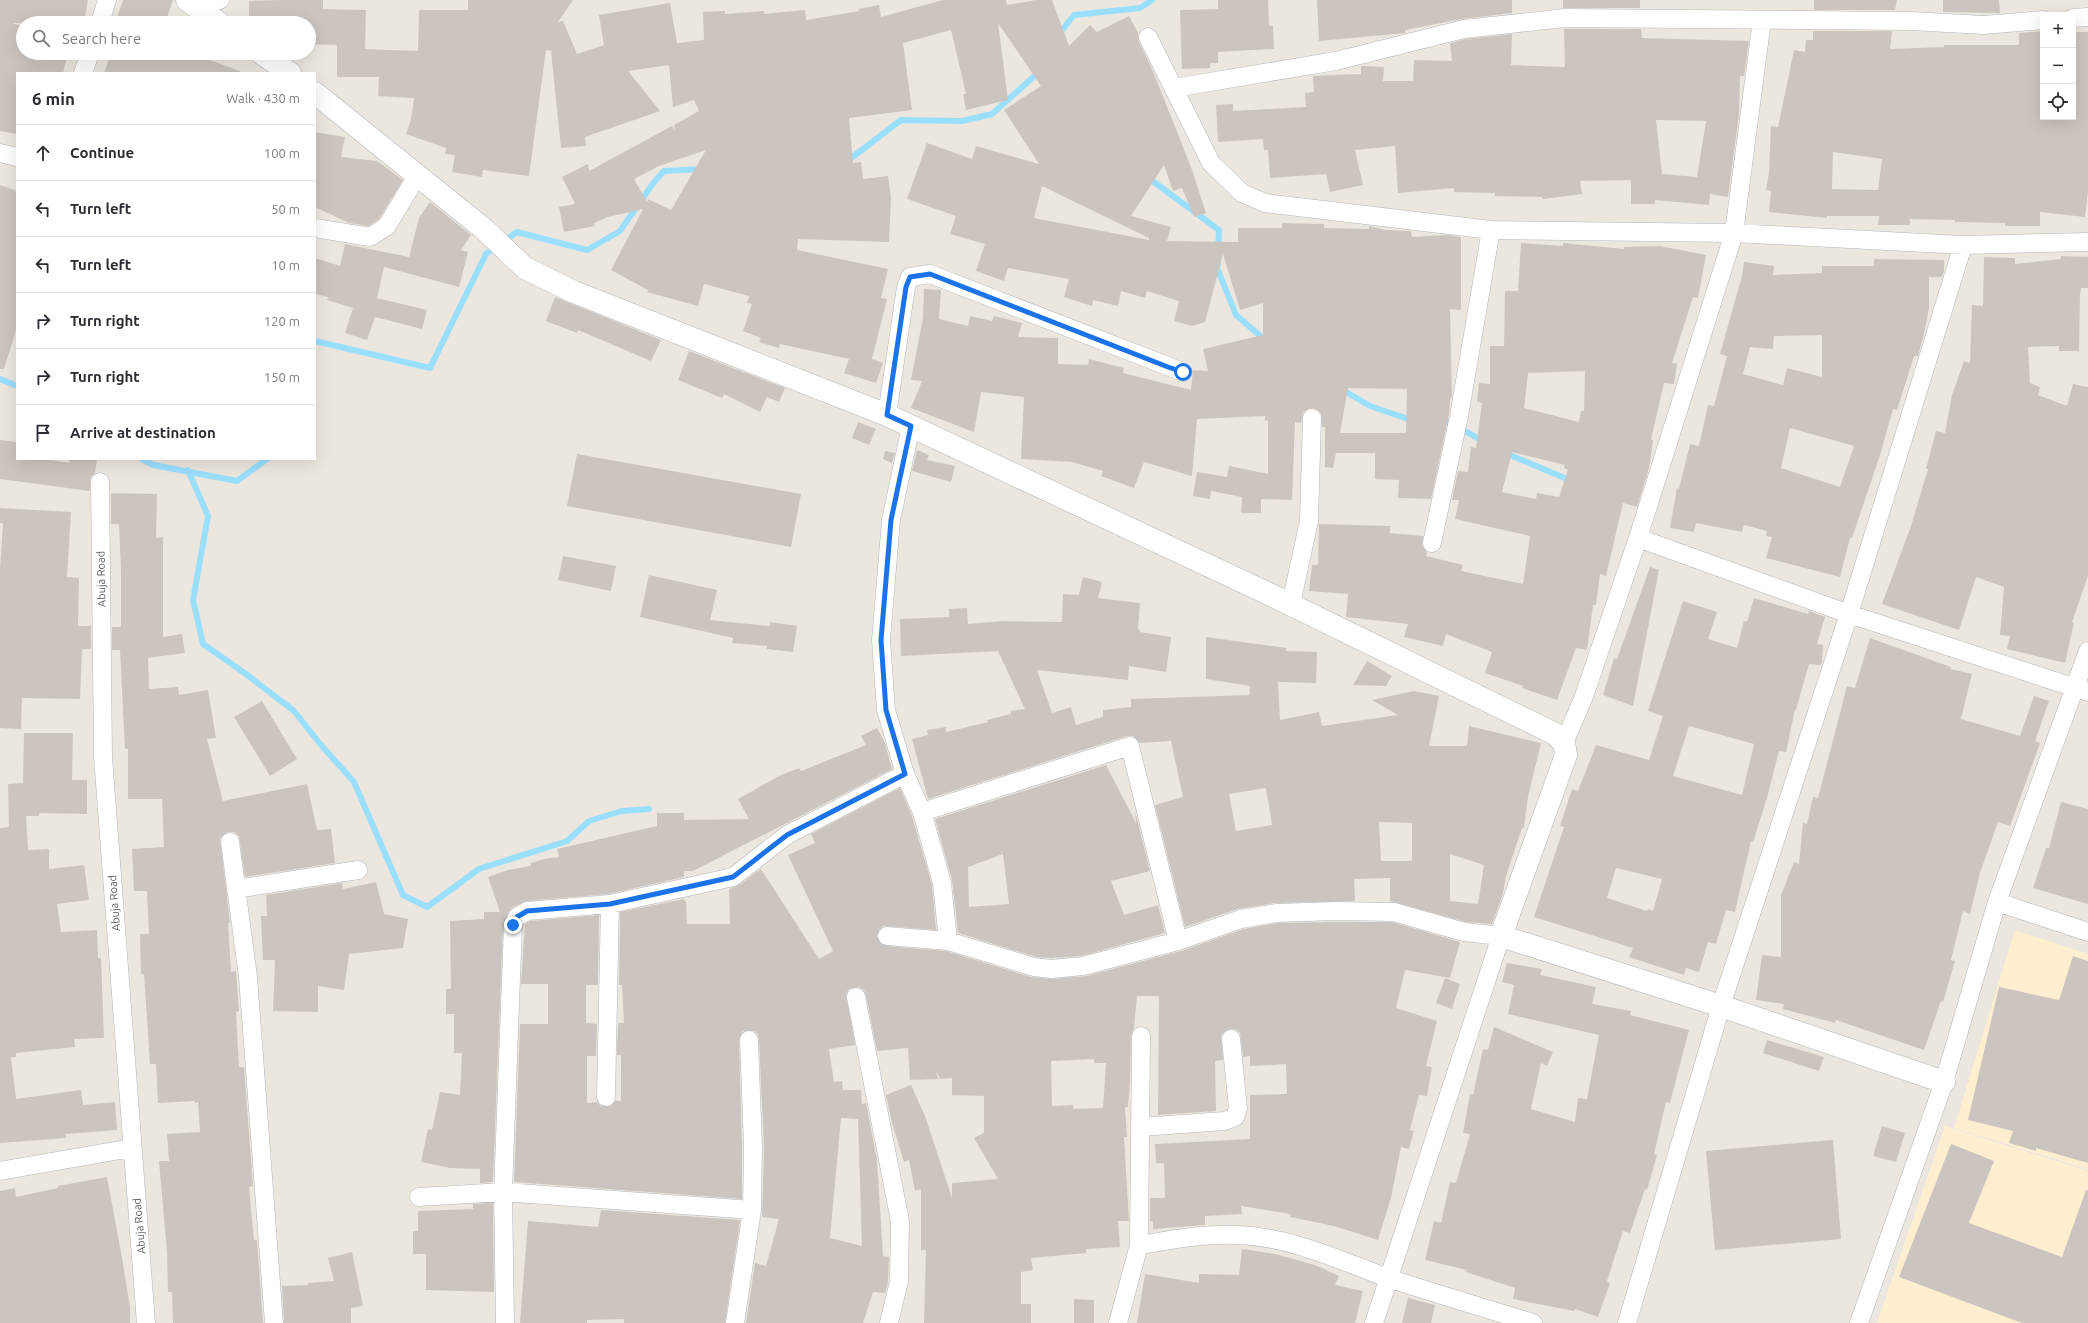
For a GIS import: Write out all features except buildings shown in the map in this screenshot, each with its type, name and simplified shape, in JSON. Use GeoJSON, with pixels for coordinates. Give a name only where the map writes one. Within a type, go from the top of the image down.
{"type":"FeatureCollection","features":[{"type":"Feature","properties":{"kind":"street"},"geometry":{"type":"LineString","coordinates":[[102,16],[107,0]]}},
{"type":"Feature","properties":{"kind":"street"},"geometry":{"type":"LineString","coordinates":[[190,2],[220,0]]}},
{"type":"Feature","properties":{"kind":"street"},"geometry":{"type":"LineString","coordinates":[[190,2],[209,16]]}},
{"type":"Feature","properties":{"kind":"street"},"geometry":{"type":"LineString","coordinates":[[2076,18],[2088,17]]}},
{"type":"Feature","properties":{"kind":"street"},"geometry":{"type":"LineString","coordinates":[[1174,88],[1336,61],[1464,29],[1565,18],[1911,21],[1984,25],[2040,20]]}},
{"type":"Feature","properties":{"kind":"street"},"geometry":{"type":"LineString","coordinates":[[1374,1323],[1501,936],[1566,755],[1564,743],[1583,699],[1638,538],[1734,233],[1762,20]]}},
{"type":"Feature","properties":{"kind":"street"},"geometry":{"type":"LineString","coordinates":[[1148,37],[1211,163],[1242,193],[1264,203],[1491,230],[1734,233],[1963,245],[2088,242]]}},
{"type":"Feature","properties":{"kind":"street"},"geometry":{"type":"LineString","coordinates":[[83,72],[88,60]]}},
{"type":"Feature","properties":{"kind":"street"},"geometry":{"type":"LineString","coordinates":[[272,60],[289,72]]}},
{"type":"Feature","properties":{"kind":"street"},"geometry":{"type":"LineString","coordinates":[[316,94],[502,246],[525,268],[574,292],[887,415],[1291,604],[1555,734],[1564,743]]}},
{"type":"Feature","properties":{"kind":"street"},"geometry":{"type":"LineString","coordinates":[[0,153],[16,157]]}},
{"type":"Feature","properties":{"kind":"street"},"geometry":{"type":"LineString","coordinates":[[316,228],[370,237],[387,226],[417,176]]}},
{"type":"Feature","properties":{"kind":"street"},"geometry":{"type":"LineString","coordinates":[[1432,543],[1457,426],[1491,230]]}},
{"type":"Feature","properties":{"kind":"street"},"geometry":{"type":"LineString","coordinates":[[1627,1323],[1721,1006],[1849,614],[1963,245]]}},
{"type":"Feature","properties":{"kind":"street"},"geometry":{"type":"LineString","coordinates":[[887,415],[906,287],[910,277],[930,274],[1183,372]]}},
{"type":"Feature","properties":{"kind":"street"},"geometry":{"type":"LineString","coordinates":[[1291,604],[1309,521],[1312,418]]}},
{"type":"Feature","properties":{"kind":"street"},"geometry":{"type":"LineString","coordinates":[[911,426],[891,520],[881,640],[886,710],[905,774],[922,812],[942,883],[948,941]]}},
{"type":"Feature","properties":{"kind":"street","name":"Abuja Road"},"geometry":{"type":"LineString","coordinates":[[100,482],[103,757],[146,1323]]}},
{"type":"Feature","properties":{"kind":"street"},"geometry":{"type":"LineString","coordinates":[[1638,538],[1849,614],[2082,690]]}},
{"type":"Feature","properties":{"kind":"street"},"geometry":{"type":"LineString","coordinates":[[1859,1323],[1944,1082],[1997,902],[2082,690],[2088,651]]}},
{"type":"Feature","properties":{"kind":"street"},"geometry":{"type":"LineString","coordinates":[[922,812],[1130,746],[1178,941]]}},
{"type":"Feature","properties":{"kind":"street"},"geometry":{"type":"LineString","coordinates":[[505,1323],[503,1192],[513,925],[517,917],[527,911],[610,904],[733,877],[787,835],[905,774]]}},
{"type":"Feature","properties":{"kind":"street"},"geometry":{"type":"LineString","coordinates":[[230,842],[248,977],[274,1323]]}},
{"type":"Feature","properties":{"kind":"street"},"geometry":{"type":"LineString","coordinates":[[236,889],[358,870]]}},
{"type":"Feature","properties":{"kind":"street"},"geometry":{"type":"LineString","coordinates":[[1997,902],[2088,932]]}},
{"type":"Feature","properties":{"kind":"street"},"geometry":{"type":"LineString","coordinates":[[606,1097],[610,904]]}},
{"type":"Feature","properties":{"kind":"street"},"geometry":{"type":"LineString","coordinates":[[887,936],[948,941],[1034,967],[1051,969],[1083,966],[1178,941],[1241,919],[1277,913],[1335,911],[1394,912],[1464,932],[1501,936],[1721,1006],[1944,1082]]}},
{"type":"Feature","properties":{"kind":"street"},"geometry":{"type":"LineString","coordinates":[[856,997],[900,1221],[899,1281],[888,1323]]}},
{"type":"Feature","properties":{"kind":"street"},"geometry":{"type":"LineString","coordinates":[[1118,1323],[1139,1245],[1141,1036]]}},
{"type":"Feature","properties":{"kind":"street"},"geometry":{"type":"LineString","coordinates":[[1140,1127],[1225,1121],[1235,1117],[1238,1108],[1231,1039]]}},
{"type":"Feature","properties":{"kind":"street"},"geometry":{"type":"LineString","coordinates":[[735,1323],[752,1210],[753,1147],[750,1040]]}},
{"type":"Feature","properties":{"kind":"street"},"geometry":{"type":"LineString","coordinates":[[0,1171],[132,1148]]}},
{"type":"Feature","properties":{"kind":"street"},"geometry":{"type":"LineString","coordinates":[[419,1197],[503,1192],[752,1210]]}},
{"type":"Feature","properties":{"kind":"street"},"geometry":{"type":"LineString","coordinates":[[1139,1245],[1201,1235],[1238,1235],[1274,1239],[1303,1246],[1390,1278],[1532,1323]]}},
{"type":"Feature","properties":{"kind":"shaded area"},"geometry":{"type":"Polygon","coordinates":[[[2015,930],[2088,954],[2088,1169],[1954,1128],[2015,930]]]}},
{"type":"Feature","properties":{"kind":"shaded area"},"geometry":{"type":"Polygon","coordinates":[[[1945,1126],[2088,1171],[2088,1323],[1877,1323],[1945,1126]]]}},
{"type":"Feature","properties":{"kind":"waterway"},"geometry":{"type":"LineString","coordinates":[[1057,34],[1074,15],[1140,8],[1152,0]]}},
{"type":"Feature","properties":{"kind":"waterway"},"geometry":{"type":"LineString","coordinates":[[845,159],[850,159],[901,120],[962,121],[992,114],[1040,71]]}},
{"type":"Feature","properties":{"kind":"waterway"},"geometry":{"type":"LineString","coordinates":[[316,341],[430,368],[486,254],[517,232],[587,250],[620,231],[654,182],[664,171],[702,169]]}},
{"type":"Feature","properties":{"kind":"waterway"},"geometry":{"type":"LineString","coordinates":[[1147,177],[1219,230],[1218,249]]}},
{"type":"Feature","properties":{"kind":"waterway"},"geometry":{"type":"LineString","coordinates":[[1218,264],[1217,268],[1236,315],[1265,340]]}},
{"type":"Feature","properties":{"kind":"waterway"},"geometry":{"type":"LineString","coordinates":[[0,379],[16,386]]}},
{"type":"Feature","properties":{"kind":"waterway"},"geometry":{"type":"LineString","coordinates":[[1341,389],[1370,406],[1414,421]]}},
{"type":"Feature","properties":{"kind":"waterway"},"geometry":{"type":"LineString","coordinates":[[1439,422],[1450,422],[1484,442]]}},
{"type":"Feature","properties":{"kind":"waterway"},"geometry":{"type":"LineString","coordinates":[[1505,453],[1572,481]]}},
{"type":"Feature","properties":{"kind":"waterway"},"geometry":{"type":"LineString","coordinates":[[144,460],[153,465],[237,481],[266,460]]}},
{"type":"Feature","properties":{"kind":"waterway"},"geometry":{"type":"LineString","coordinates":[[188,470],[208,516],[193,600],[203,644],[246,674],[294,711],[321,745],[354,782],[403,895],[427,907],[479,869],[567,841],[589,821],[622,811],[649,809]]}},
{"type":"Feature","properties":{"kind":"route"},"geometry":{"type":"LineString","coordinates":[[513,925],[517,917],[527,911],[610,904],[733,877],[787,835],[905,774],[886,710],[881,640],[891,520],[911,426],[887,415],[906,287],[910,277],[930,274],[1183,372]]}}]}
